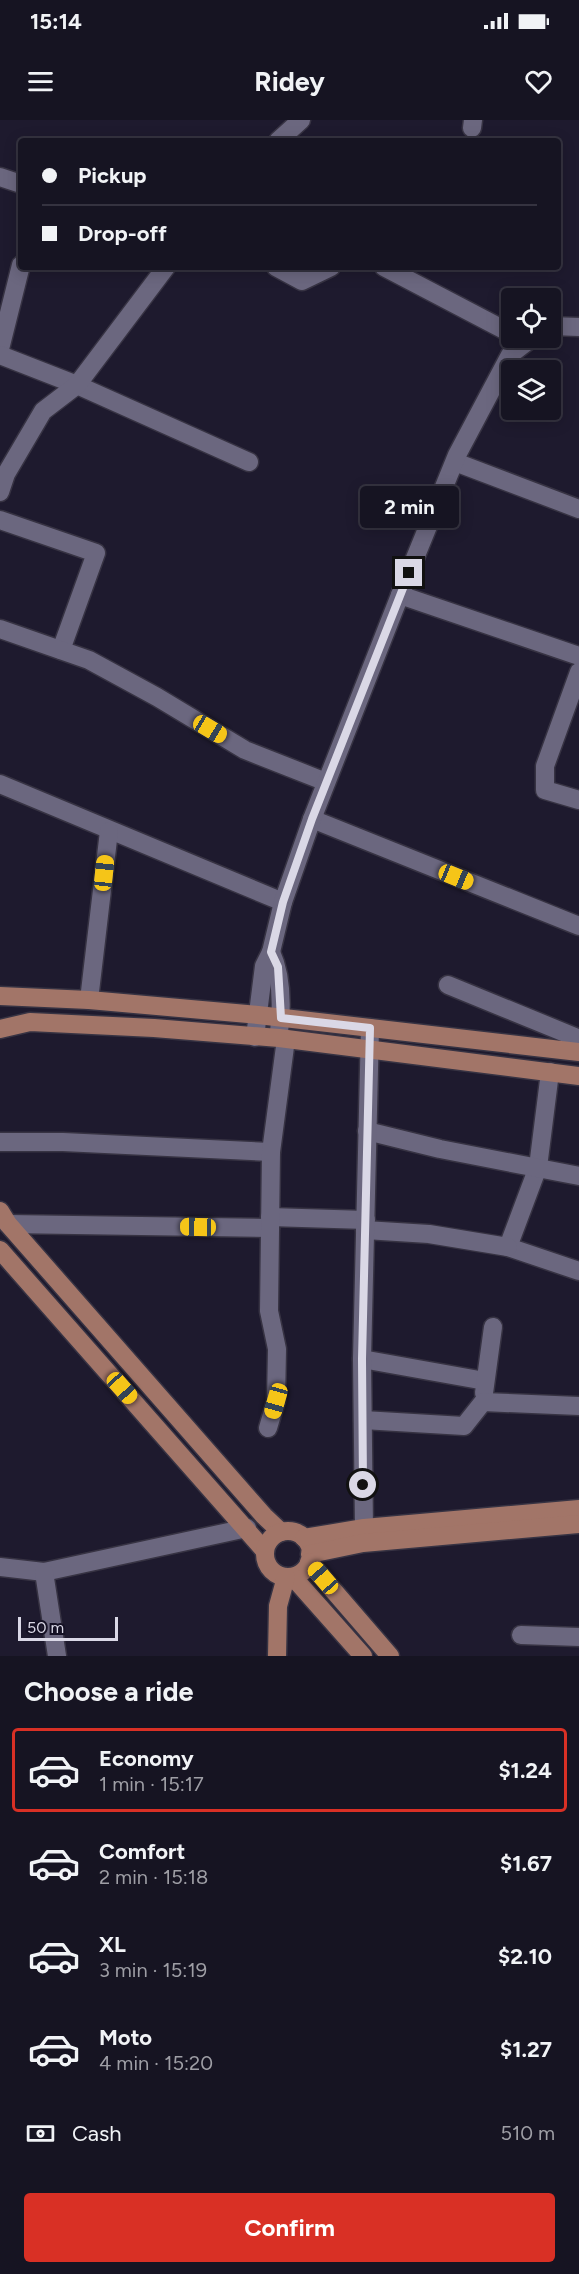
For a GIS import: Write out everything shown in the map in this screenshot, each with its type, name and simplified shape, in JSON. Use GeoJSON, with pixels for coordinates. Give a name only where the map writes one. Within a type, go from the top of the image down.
{"type":"FeatureCollection","features":[{"type":"Feature","properties":{"kind":"main road"},"geometry":{"type":"LineString","coordinates":[[0,996],[89,999],[370,1028],[576,1041]]}},
{"type":"Feature","properties":{"kind":"main road"},"geometry":{"type":"LineString","coordinates":[[0,1029],[30,1022],[83,1023],[282,1039],[579,1076]]}},
{"type":"Feature","properties":{"kind":"main road"},"geometry":{"type":"LineString","coordinates":[[4,1217],[264,1516],[281,1532]]}},
{"type":"Feature","properties":{"kind":"main road"},"geometry":{"type":"LineString","coordinates":[[0,1250],[247,1528],[265,1551],[267,1565],[278,1575],[289,1577],[363,1656]]}},
{"type":"Feature","properties":{"kind":"main road"},"geometry":{"type":"LineString","coordinates":[[308,1551],[364,1528],[579,1509]]}},
{"type":"Feature","properties":{"kind":"main road"},"geometry":{"type":"LineString","coordinates":[[308,1551],[363,1543],[579,1524]]}},
{"type":"Feature","properties":{"kind":"main road"},"geometry":{"type":"LineString","coordinates":[[265,1551],[273,1536],[289,1531],[308,1551],[390,1656]]}},
{"type":"Feature","properties":{"kind":"main road"},"geometry":{"type":"LineString","coordinates":[[277,1656],[278,1606],[289,1577],[305,1569],[308,1551]]}},
{"type":"Feature","properties":{"kind":"street"},"geometry":{"type":"LineString","coordinates":[[280,138],[290,122]]}},
{"type":"Feature","properties":{"kind":"street"},"geometry":{"type":"LineString","coordinates":[[0,177],[18,183]]}},
{"type":"Feature","properties":{"kind":"street"},"geometry":{"type":"LineString","coordinates":[[0,349],[20,270]]}},
{"type":"Feature","properties":{"kind":"street"},"geometry":{"type":"LineString","coordinates":[[0,492],[3,472],[43,411],[77,385],[164,270]]}},
{"type":"Feature","properties":{"kind":"street"},"geometry":{"type":"LineString","coordinates":[[282,270],[302,281],[325,270]]}},
{"type":"Feature","properties":{"kind":"street"},"geometry":{"type":"LineString","coordinates":[[390,270],[501,327]]}},
{"type":"Feature","properties":{"kind":"street"},"geometry":{"type":"LineString","coordinates":[[561,326],[579,327]]}},
{"type":"Feature","properties":{"kind":"street"},"geometry":{"type":"LineString","coordinates":[[255,1037],[264,966],[271,952],[283,902],[312,819],[455,462],[515,348]]}},
{"type":"Feature","properties":{"kind":"street"},"geometry":{"type":"LineString","coordinates":[[0,355],[77,385],[249,462]]}},
{"type":"Feature","properties":{"kind":"street"},"geometry":{"type":"LineString","coordinates":[[455,462],[579,509]]}},
{"type":"Feature","properties":{"kind":"street"},"geometry":{"type":"LineString","coordinates":[[0,520],[96,553],[61,650]]}},
{"type":"Feature","properties":{"kind":"street"},"geometry":{"type":"LineString","coordinates":[[400,595],[579,656]]}},
{"type":"Feature","properties":{"kind":"street"},"geometry":{"type":"LineString","coordinates":[[0,629],[89,660],[157,697],[244,750],[326,782]]}},
{"type":"Feature","properties":{"kind":"street"},"geometry":{"type":"LineString","coordinates":[[579,672],[545,765],[545,790],[579,800]]}},
{"type":"Feature","properties":{"kind":"street"},"geometry":{"type":"LineString","coordinates":[[0,784],[283,902]]}},
{"type":"Feature","properties":{"kind":"street"},"geometry":{"type":"LineString","coordinates":[[312,819],[579,926]]}},
{"type":"Feature","properties":{"kind":"street"},"geometry":{"type":"LineString","coordinates":[[89,999],[109,831]]}},
{"type":"Feature","properties":{"kind":"street"},"geometry":{"type":"LineString","coordinates":[[268,1428],[276,1401],[277,1349],[268,1311],[271,1152],[282,1039],[278,967],[271,952]]}},
{"type":"Feature","properties":{"kind":"street"},"geometry":{"type":"LineString","coordinates":[[448,985],[576,1041]]}},
{"type":"Feature","properties":{"kind":"street"},"geometry":{"type":"LineString","coordinates":[[364,1528],[362,1359],[370,1028]]}},
{"type":"Feature","properties":{"kind":"street"},"geometry":{"type":"LineString","coordinates":[[508,1247],[538,1167],[550,1072]]}},
{"type":"Feature","properties":{"kind":"street"},"geometry":{"type":"LineString","coordinates":[[367,1131],[440,1149],[579,1176]]}},
{"type":"Feature","properties":{"kind":"street"},"geometry":{"type":"LineString","coordinates":[[0,1142],[63,1142],[271,1152]]}},
{"type":"Feature","properties":{"kind":"street"},"geometry":{"type":"LineString","coordinates":[[4,1217],[366,1225],[508,1247],[579,1271]]}},
{"type":"Feature","properties":{"kind":"street"},"geometry":{"type":"LineString","coordinates":[[363,1420],[464,1426],[483,1402],[493,1327]]}},
{"type":"Feature","properties":{"kind":"street"},"geometry":{"type":"LineString","coordinates":[[362,1359],[485,1381]]}},
{"type":"Feature","properties":{"kind":"street"},"geometry":{"type":"LineString","coordinates":[[483,1402],[579,1406]]}},
{"type":"Feature","properties":{"kind":"street"},"geometry":{"type":"LineString","coordinates":[[0,1567],[44,1572],[247,1528]]}},
{"type":"Feature","properties":{"kind":"street"},"geometry":{"type":"LineString","coordinates":[[44,1572],[57,1656]]}},
{"type":"Feature","properties":{"kind":"street"},"geometry":{"type":"LineString","coordinates":[[521,1635],[579,1636]]}},
{"type":"Feature","properties":{"kind":"route"},"geometry":{"type":"LineString","coordinates":[[363,1485],[362,1359],[370,1028],[281,1018],[278,967],[271,952],[283,902],[312,819],[409,573]]}}]}
